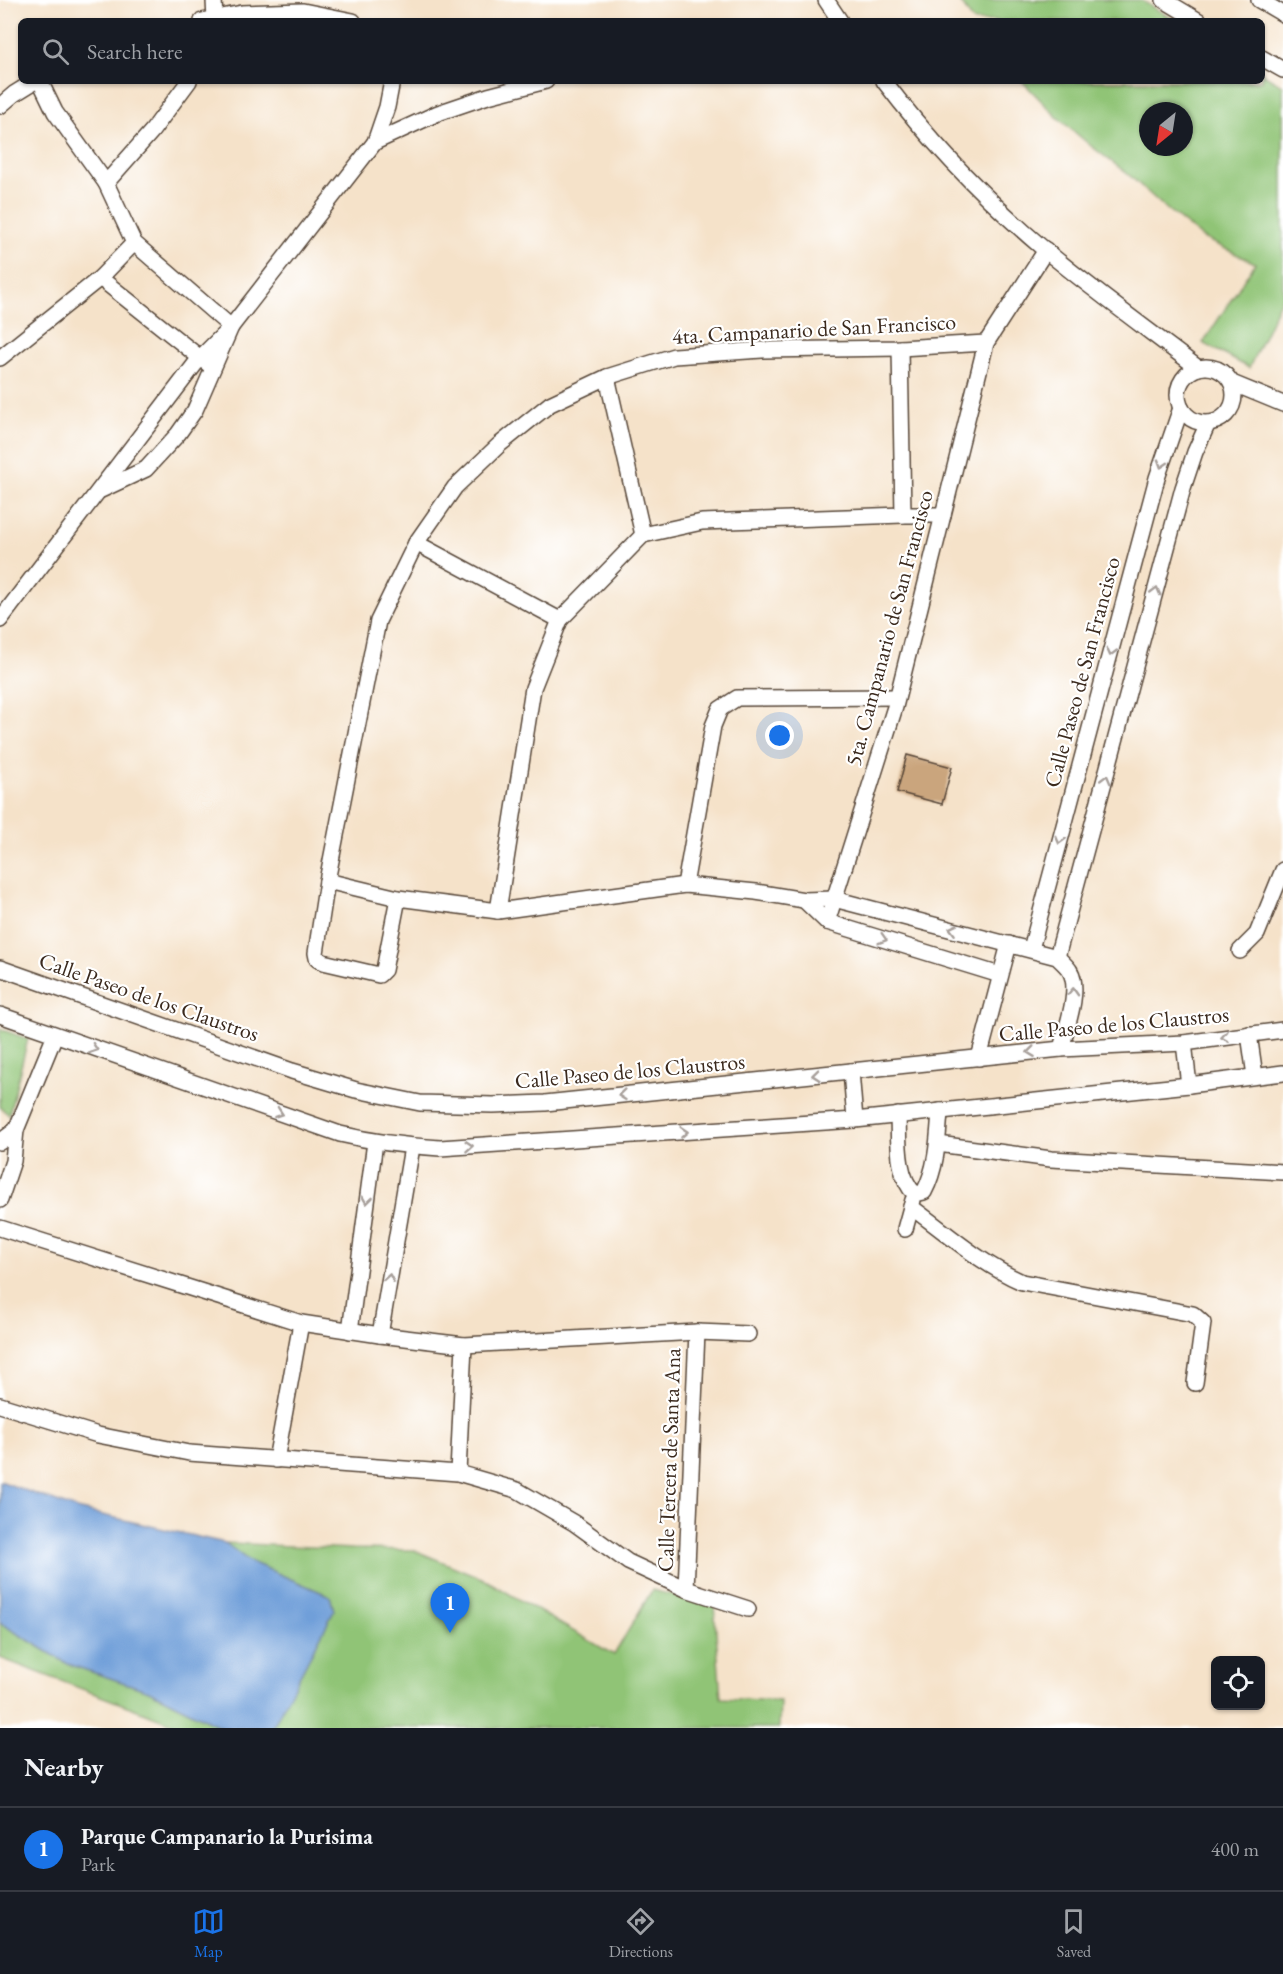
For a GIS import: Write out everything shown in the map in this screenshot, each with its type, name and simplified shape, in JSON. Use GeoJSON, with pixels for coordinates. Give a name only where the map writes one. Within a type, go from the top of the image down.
{"type":"FeatureCollection","features":[{"type":"Feature","properties":{"kind":"street"},"geometry":{"type":"LineString","coordinates":[[211,18],[214,0]]}},
{"type":"Feature","properties":{"kind":"street"},"geometry":{"type":"LineString","coordinates":[[826,0],[838,18]]}},
{"type":"Feature","properties":{"kind":"street"},"geometry":{"type":"LineString","coordinates":[[1164,0],[1194,18]]}},
{"type":"Feature","properties":{"kind":"street"},"geometry":{"type":"LineString","coordinates":[[1258,0],[1283,14]]}},
{"type":"Feature","properties":{"kind":"street"},"geometry":{"type":"LineString","coordinates":[[216,18],[241,7],[303,11],[338,18]]}},
{"type":"Feature","properties":{"kind":"street"},"geometry":{"type":"LineString","coordinates":[[1265,60],[1283,70]]}},
{"type":"Feature","properties":{"kind":"street"},"geometry":{"type":"LineString","coordinates":[[0,106],[14,94],[32,84]]}},
{"type":"Feature","properties":{"kind":"street"},"geometry":{"type":"LineString","coordinates":[[40,84],[55,112],[106,183],[134,243],[231,327]]}},
{"type":"Feature","properties":{"kind":"street"},"geometry":{"type":"LineString","coordinates":[[106,183],[152,131],[187,84]]}},
{"type":"Feature","properties":{"kind":"street"},"geometry":{"type":"LineString","coordinates":[[0,620],[199,358],[231,327],[375,142],[392,84]]}},
{"type":"Feature","properties":{"kind":"street"},"geometry":{"type":"LineString","coordinates":[[375,142],[438,113],[488,96],[534,84]]}},
{"type":"Feature","properties":{"kind":"street"},"geometry":{"type":"LineString","coordinates":[[886,84],[956,165],[1046,250],[1198,368]]}},
{"type":"Feature","properties":{"kind":"street"},"geometry":{"type":"LineString","coordinates":[[0,358],[100,278],[134,243]]}},
{"type":"Feature","properties":{"kind":"street","name":"4ta. Campanario de San Francisco"},"geometry":{"type":"LineString","coordinates":[[398,898],[384,970],[379,975],[323,962],[317,958],[327,881],[378,621],[416,543],[455,487],[499,445],[550,405],[607,377],[674,356],[762,350],[900,348],[986,343],[1046,250]]}},
{"type":"Feature","properties":{"kind":"street"},"geometry":{"type":"LineString","coordinates":[[100,278],[214,368]]}},
{"type":"Feature","properties":{"kind":"street"},"geometry":{"type":"LineString","coordinates":[[97,492],[146,469],[178,434],[195,410],[231,327]]}},
{"type":"Feature","properties":{"kind":"street","name":"5ta. Campanario de San Francisco"},"geometry":{"type":"LineString","coordinates":[[827,922],[897,697],[986,343]]}},
{"type":"Feature","properties":{"kind":"street"},"geometry":{"type":"LineString","coordinates":[[900,348],[903,514]]}},
{"type":"Feature","properties":{"kind":"street"},"geometry":{"type":"LineString","coordinates":[[1198,368],[1218,369],[1232,383],[1233,405],[1227,414],[1218,420],[1208,423],[1197,422],[1188,417],[1181,408],[1178,389],[1189,372],[1198,368]]}},
{"type":"Feature","properties":{"kind":"street"},"geometry":{"type":"LineString","coordinates":[[607,377],[643,535]]}},
{"type":"Feature","properties":{"kind":"street"},"geometry":{"type":"LineString","coordinates":[[1232,383],[1283,404]]}},
{"type":"Feature","properties":{"kind":"street","name":"Calle Paseo de San Francisco"},"geometry":{"type":"LineString","coordinates":[[1030,949],[1158,478],[1181,408]]}},
{"type":"Feature","properties":{"kind":"street"},"geometry":{"type":"LineString","coordinates":[[1057,957],[1183,488],[1208,423]]}},
{"type":"Feature","properties":{"kind":"street"},"geometry":{"type":"LineString","coordinates":[[498,911],[533,688],[560,620],[643,535],[702,522],[903,514],[943,515]]}},
{"type":"Feature","properties":{"kind":"street"},"geometry":{"type":"LineString","coordinates":[[416,543],[560,620]]}},
{"type":"Feature","properties":{"kind":"street"},"geometry":{"type":"LineString","coordinates":[[1102,688],[1128,696]]}},
{"type":"Feature","properties":{"kind":"street"},"geometry":{"type":"LineString","coordinates":[[685,885],[713,726],[720,710],[737,698],[897,697]]}},
{"type":"Feature","properties":{"kind":"street"},"geometry":{"type":"LineString","coordinates":[[1240,951],[1257,934],[1283,870]]}},
{"type":"Feature","properties":{"kind":"street"},"geometry":{"type":"LineString","coordinates":[[327,881],[398,898],[498,911],[685,885],[756,892],[804,900],[834,899],[1057,957],[1070,970],[1074,996],[1061,1049]]}},
{"type":"Feature","properties":{"kind":"street"},"geometry":{"type":"LineString","coordinates":[[804,900],[827,922],[1000,975]]}},
{"type":"Feature","properties":{"kind":"street"},"geometry":{"type":"LineString","coordinates":[[979,1058],[1009,944]]}},
{"type":"Feature","properties":{"kind":"street","name":"Calle Paseo de los Claustros"},"geometry":{"type":"LineString","coordinates":[[0,968],[292,1071],[356,1090],[420,1103],[493,1105],[544,1103],[1061,1049],[1184,1043],[1283,1030]]}},
{"type":"Feature","properties":{"kind":"street"},"geometry":{"type":"LineString","coordinates":[[0,1015],[340,1134],[412,1147],[440,1148],[855,1120],[1283,1073]]}},
{"type":"Feature","properties":{"kind":"street"},"geometry":{"type":"LineString","coordinates":[[1249,1034],[1255,1076]]}},
{"type":"Feature","properties":{"kind":"street"},"geometry":{"type":"LineString","coordinates":[[0,1200],[13,1161],[16,1130],[55,1035]]}},
{"type":"Feature","properties":{"kind":"street"},"geometry":{"type":"LineString","coordinates":[[1184,1043],[1189,1085]]}},
{"type":"Feature","properties":{"kind":"street"},"geometry":{"type":"LineString","coordinates":[[851,1071],[855,1120]]}},
{"type":"Feature","properties":{"kind":"street"},"geometry":{"type":"LineString","coordinates":[[913,1201],[924,1192],[930,1180],[938,1143],[940,1111]]}},
{"type":"Feature","properties":{"kind":"street"},"geometry":{"type":"LineString","coordinates":[[898,1115],[905,1179],[913,1201],[905,1229]]}},
{"type":"Feature","properties":{"kind":"street"},"geometry":{"type":"LineString","coordinates":[[0,1142],[16,1130]]}},
{"type":"Feature","properties":{"kind":"street"},"geometry":{"type":"LineString","coordinates":[[350,1331],[375,1142]]}},
{"type":"Feature","properties":{"kind":"street"},"geometry":{"type":"LineString","coordinates":[[938,1143],[1051,1159],[1283,1172]]}},
{"type":"Feature","properties":{"kind":"street"},"geometry":{"type":"LineString","coordinates":[[380,1335],[412,1147]]}},
{"type":"Feature","properties":{"kind":"street"},"geometry":{"type":"LineString","coordinates":[[913,1201],[973,1254],[1002,1273],[1022,1282],[1193,1314],[1203,1323],[1195,1383]]}},
{"type":"Feature","properties":{"kind":"street"},"geometry":{"type":"LineString","coordinates":[[0,1228],[301,1323],[350,1331],[464,1345],[697,1332],[748,1334]]}},
{"type":"Feature","properties":{"kind":"street"},"geometry":{"type":"LineString","coordinates":[[276,1460],[301,1323]]}},
{"type":"Feature","properties":{"kind":"street","name":"Calle Tercera de Santa Ana"},"geometry":{"type":"LineString","coordinates":[[686,1589],[697,1332]]}},
{"type":"Feature","properties":{"kind":"street"},"geometry":{"type":"LineString","coordinates":[[458,1473],[464,1345]]}},
{"type":"Feature","properties":{"kind":"street"},"geometry":{"type":"LineString","coordinates":[[0,1406],[98,1435],[189,1453],[458,1473],[517,1490],[574,1523],[628,1562],[686,1589],[748,1609]]}},
{"type":"Feature","properties":{"kind":"green space"},"geometry":{"type":"Polygon","coordinates":[[[959,0],[1141,0],[1171,18],[971,18],[959,0]]]}},
{"type":"Feature","properties":{"kind":"green space"},"geometry":{"type":"Polygon","coordinates":[[[1265,75],[1283,86],[1283,295],[1249,368],[1203,343],[1255,263],[1203,238],[1058,118],[1025,84],[1265,84],[1265,75]]]}},
{"type":"Feature","properties":{"kind":"green space"},"geometry":{"type":"Polygon","coordinates":[[[0,1029],[28,1039],[9,1115],[0,1107],[0,1029]]]}},
{"type":"Feature","properties":{"kind":"green space"},"geometry":{"type":"Polygon","coordinates":[[[225,1543],[414,1550],[484,1579],[614,1655],[652,1590],[714,1605],[721,1698],[780,1701],[779,1728],[272,1728],[334,1611],[330,1596],[249,1561],[225,1543]]]}},
{"type":"Feature","properties":{"kind":"green space"},"geometry":{"type":"Polygon","coordinates":[[[0,1623],[68,1664],[149,1691],[223,1728],[185,1728],[0,1658],[0,1623]]]}},
{"type":"Feature","properties":{"kind":"water"},"geometry":{"type":"Polygon","coordinates":[[[0,1481],[76,1509],[225,1543],[249,1561],[330,1596],[334,1611],[272,1728],[223,1728],[149,1691],[68,1664],[0,1623],[0,1481]]]}},
{"type":"Feature","properties":{"kind":"building"},"geometry":{"type":"Polygon","coordinates":[[[907,755],[952,767],[942,804],[897,792],[907,755]]]}},
{"type":"Feature","properties":{"kind":"place","name":"Parque Campanario la Purisima"},"geometry":{"type":"Point","coordinates":[450,1633]}}]}
